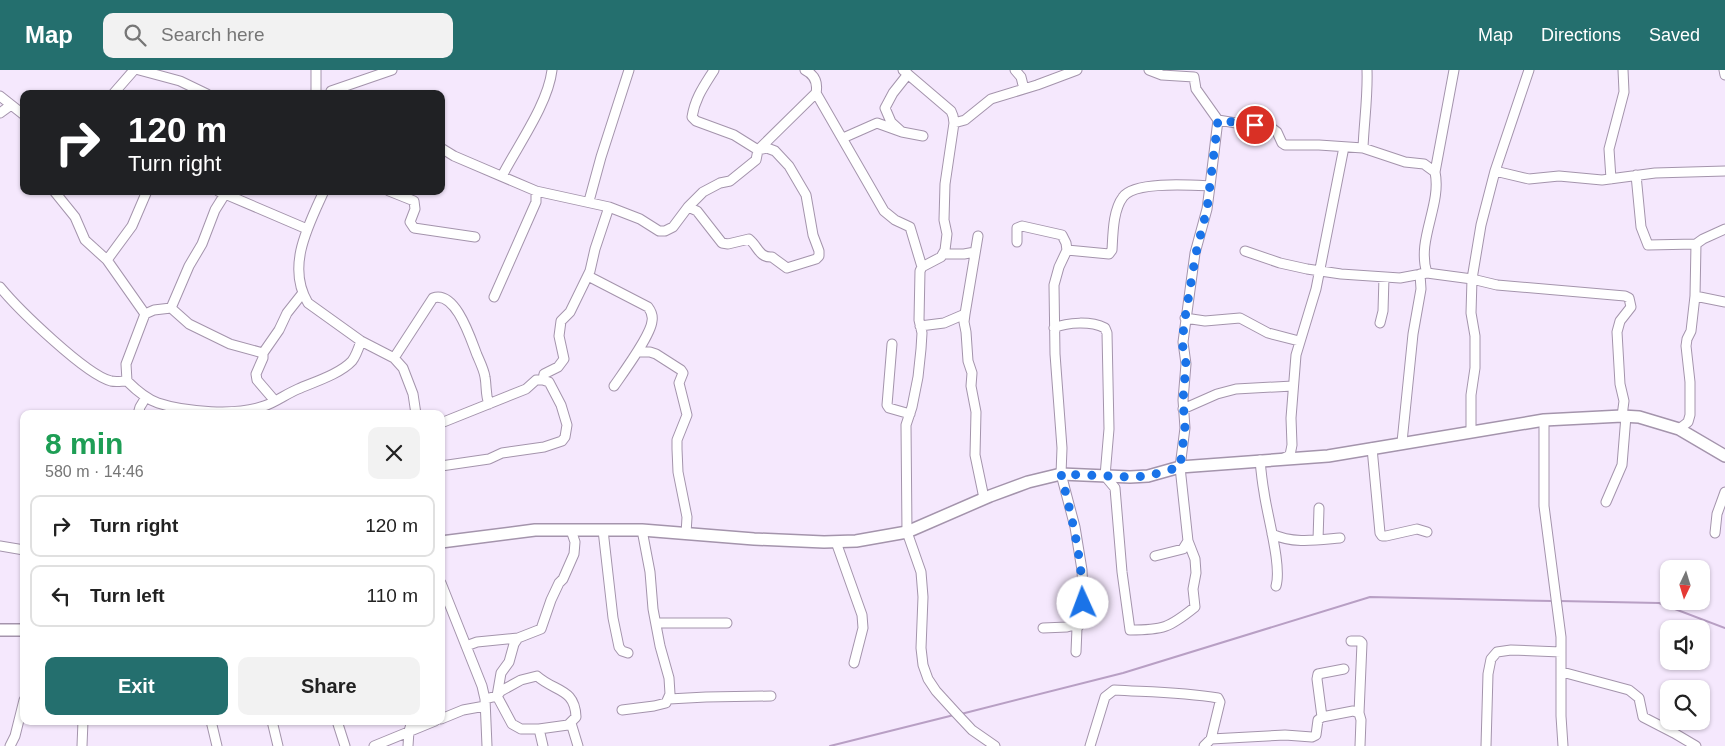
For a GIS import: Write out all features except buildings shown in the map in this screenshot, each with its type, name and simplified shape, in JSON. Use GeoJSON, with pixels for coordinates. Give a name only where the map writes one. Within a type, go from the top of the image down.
{"type":"FeatureCollection","features":[{"type":"Feature","properties":{"kind":"street"},"geometry":{"type":"LineString","coordinates":[[117,90],[134,70]]}},
{"type":"Feature","properties":{"kind":"street"},"geometry":{"type":"LineString","coordinates":[[140,70],[162,73],[199,90]]}},
{"type":"Feature","properties":{"kind":"street"},"geometry":{"type":"LineString","coordinates":[[315,90],[316,70]]}},
{"type":"Feature","properties":{"kind":"street"},"geometry":{"type":"LineString","coordinates":[[339,90],[392,70]]}},
{"type":"Feature","properties":{"kind":"street"},"geometry":{"type":"LineString","coordinates":[[502,176],[536,116],[551,79],[552,70]]}},
{"type":"Feature","properties":{"kind":"street"},"geometry":{"type":"LineString","coordinates":[[589,201],[629,70]]}},
{"type":"Feature","properties":{"kind":"street"},"geometry":{"type":"LineString","coordinates":[[688,207],[697,211],[725,244],[750,239],[762,255],[772,257],[788,268],[816,259],[819,256],[813,236],[806,195],[790,166],[774,151],[767,148],[758,150],[734,135],[696,121],[692,117],[694,104],[714,70]]}},
{"type":"Feature","properties":{"kind":"street"},"geometry":{"type":"LineString","coordinates":[[445,150],[536,192],[589,201],[609,207],[665,231],[673,227],[688,207],[703,192],[720,183],[730,181],[756,160],[758,150],[816,93],[818,85],[815,79],[805,70]]}},
{"type":"Feature","properties":{"kind":"street"},"geometry":{"type":"LineString","coordinates":[[1015,70],[1021,77],[1024,89]]}},
{"type":"Feature","properties":{"kind":"street"},"geometry":{"type":"LineString","coordinates":[[954,123],[965,120],[991,99],[1077,70]]}},
{"type":"Feature","properties":{"kind":"street"},"geometry":{"type":"LineString","coordinates":[[1054,328],[1064,324],[1099,325],[1105,328],[1107,333],[1109,429],[1105,476],[1115,488],[1122,572],[1130,630],[1156,630],[1177,621],[1195,607],[1193,589],[1196,573],[1195,559],[1188,541],[1180,467],[1185,428],[1183,409],[1186,364],[1182,342],[1196,253],[1207,209],[1218,120],[1196,89],[1194,77],[1162,74],[1149,70]]}},
{"type":"Feature","properties":{"kind":"street"},"geometry":{"type":"LineString","coordinates":[[1363,148],[1368,90],[1367,70]]}},
{"type":"Feature","properties":{"kind":"street"},"geometry":{"type":"LineString","coordinates":[[1402,442],[1413,334],[1424,274],[1425,249],[1437,184],[1435,172],[1454,70]]}},
{"type":"Feature","properties":{"kind":"street"},"geometry":{"type":"LineString","coordinates":[[1470,431],[1471,395],[1475,368],[1475,336],[1471,313],[1472,279],[1481,225],[1496,171],[1529,70]]}},
{"type":"Feature","properties":{"kind":"street"},"geometry":{"type":"LineString","coordinates":[[1611,179],[1609,149],[1624,92],[1623,70]]}},
{"type":"Feature","properties":{"kind":"street"},"geometry":{"type":"LineString","coordinates":[[1724,70],[1725,76]]}},
{"type":"Feature","properties":{"kind":"street"},"geometry":{"type":"LineString","coordinates":[[902,132],[891,122],[885,108],[906,72],[951,111],[954,123],[945,184],[944,220],[947,234],[944,254]]}},
{"type":"Feature","properties":{"kind":"street"},"geometry":{"type":"LineString","coordinates":[[816,93],[884,212],[910,227],[922,267],[920,271],[919,310],[922,333],[918,377],[906,425],[907,532],[921,572],[923,597],[921,648],[923,665],[928,680],[957,714],[972,730],[995,746]]}},
{"type":"Feature","properties":{"kind":"street"},"geometry":{"type":"LineString","coordinates":[[0,96],[20,113]]}},
{"type":"Feature","properties":{"kind":"street"},"geometry":{"type":"LineString","coordinates":[[0,112],[11,105]]}},
{"type":"Feature","properties":{"kind":"street"},"geometry":{"type":"LineString","coordinates":[[1218,120],[1269,126],[1277,132],[1282,143],[1286,145],[1363,148],[1405,162],[1424,164],[1435,172]]}},
{"type":"Feature","properties":{"kind":"street"},"geometry":{"type":"LineString","coordinates":[[843,138],[877,123],[902,132],[923,136]]}},
{"type":"Feature","properties":{"kind":"street"},"geometry":{"type":"LineString","coordinates":[[1282,459],[1290,455],[1292,445],[1291,418],[1296,355],[1316,289],[1344,147]]}},
{"type":"Feature","properties":{"kind":"street"},"geometry":{"type":"LineString","coordinates":[[1496,171],[1529,178],[1560,176],[1589,180],[1655,173],[1725,172]]}},
{"type":"Feature","properties":{"kind":"street"},"geometry":{"type":"LineString","coordinates":[[1636,175],[1641,227],[1648,245],[1696,244],[1703,238],[1725,229]]}},
{"type":"Feature","properties":{"kind":"street"},"geometry":{"type":"LineString","coordinates":[[1067,250],[1109,254],[1112,250],[1118,208],[1127,192],[1161,185],[1210,186]]}},
{"type":"Feature","properties":{"kind":"street"},"geometry":{"type":"LineString","coordinates":[[494,296],[536,202],[536,192]]}},
{"type":"Feature","properties":{"kind":"street"},"geometry":{"type":"LineString","coordinates":[[57,195],[74,217],[85,240],[107,260],[145,314]]}},
{"type":"Feature","properties":{"kind":"street"},"geometry":{"type":"LineString","coordinates":[[107,260],[132,226],[145,195]]}},
{"type":"Feature","properties":{"kind":"street"},"geometry":{"type":"LineString","coordinates":[[170,308],[189,266],[202,244],[221,195]]}},
{"type":"Feature","properties":{"kind":"street"},"geometry":{"type":"LineString","coordinates":[[229,195],[306,229]]}},
{"type":"Feature","properties":{"kind":"street"},"geometry":{"type":"LineString","coordinates":[[322,195],[306,229],[298,262],[302,294],[308,303],[361,341],[394,358],[403,368],[414,394],[416,410]]}},
{"type":"Feature","properties":{"kind":"street"},"geometry":{"type":"LineString","coordinates":[[399,195],[414,201],[415,209],[410,222],[414,228],[475,237]]}},
{"type":"Feature","properties":{"kind":"street"},"geometry":{"type":"LineString","coordinates":[[543,380],[544,374],[558,367],[564,358],[559,336],[561,320],[570,312],[588,276],[609,207]]}},
{"type":"Feature","properties":{"kind":"street"},"geometry":{"type":"LineString","coordinates":[[1017,242],[1018,228],[1022,226],[1062,235],[1067,250],[1059,267],[1054,285],[1054,328],[1062,448],[1061,474],[1082,570],[1084,620],[1079,624],[1067,627],[1043,628]]}},
{"type":"Feature","properties":{"kind":"street"},"geometry":{"type":"LineString","coordinates":[[978,236],[964,322],[968,361],[972,373],[971,386],[976,412],[975,455],[984,498]]}},
{"type":"Feature","properties":{"kind":"street"},"geometry":{"type":"LineString","coordinates":[[1678,429],[1688,422],[1690,415],[1690,382],[1686,346],[1691,331],[1695,296],[1696,244]]}},
{"type":"Feature","properties":{"kind":"street"},"geometry":{"type":"LineString","coordinates":[[1246,251],[1280,263],[1341,274],[1400,278],[1424,274],[1472,279],[1506,286],[1628,297],[1631,307],[1620,321],[1617,332],[1620,384],[1624,401],[1622,465],[1606,502]]}},
{"type":"Feature","properties":{"kind":"street"},"geometry":{"type":"LineString","coordinates":[[922,267],[944,254],[976,252]]}},
{"type":"Feature","properties":{"kind":"street"},"geometry":{"type":"LineString","coordinates":[[588,276],[648,307],[651,313],[652,323],[637,352],[614,386]]}},
{"type":"Feature","properties":{"kind":"street"},"geometry":{"type":"LineString","coordinates":[[1380,323],[1383,311],[1384,277]]}},
{"type":"Feature","properties":{"kind":"street"},"geometry":{"type":"LineString","coordinates":[[0,287],[15,305],[90,370],[110,381],[126,381],[157,403],[188,410]]}},
{"type":"Feature","properties":{"kind":"street"},"geometry":{"type":"LineString","coordinates":[[275,401],[258,380],[256,374],[263,358],[263,353],[302,294]]}},
{"type":"Feature","properties":{"kind":"street"},"geometry":{"type":"LineString","coordinates":[[394,358],[434,298],[439,296],[445,298],[456,309],[465,323],[485,376],[485,394],[490,404]]}},
{"type":"Feature","properties":{"kind":"street"},"geometry":{"type":"LineString","coordinates":[[1695,296],[1725,302]]}},
{"type":"Feature","properties":{"kind":"street"},"geometry":{"type":"LineString","coordinates":[[126,381],[126,364],[145,314],[154,310],[170,308],[189,324],[230,344],[263,353]]}},
{"type":"Feature","properties":{"kind":"street"},"geometry":{"type":"LineString","coordinates":[[920,326],[944,323],[965,314]]}},
{"type":"Feature","properties":{"kind":"street"},"geometry":{"type":"LineString","coordinates":[[1185,318],[1205,321],[1240,318],[1268,332],[1299,341]]}},
{"type":"Feature","properties":{"kind":"street"},"geometry":{"type":"LineString","coordinates":[[237,410],[262,407],[293,390],[345,368],[353,360],[361,341]]}},
{"type":"Feature","properties":{"kind":"street"},"geometry":{"type":"LineString","coordinates":[[892,344],[887,405],[889,408],[910,414]]}},
{"type":"Feature","properties":{"kind":"street"},"geometry":{"type":"LineString","coordinates":[[637,352],[656,354],[683,373],[679,383],[687,415],[678,440],[677,449],[678,472],[687,517],[686,534]]}},
{"type":"Feature","properties":{"kind":"street"},"geometry":{"type":"LineString","coordinates":[[445,421],[526,390],[536,380],[543,380],[549,382],[561,405],[567,425],[565,437],[562,441],[544,447],[502,453],[488,459],[445,465]]}},
{"type":"Feature","properties":{"kind":"street"},"geometry":{"type":"LineString","coordinates":[[1183,409],[1236,388],[1293,386]]}},
{"type":"Feature","properties":{"kind":"street"},"geometry":{"type":"LineString","coordinates":[[139,410],[146,397]]}},
{"type":"Feature","properties":{"kind":"street"},"geometry":{"type":"LineString","coordinates":[[445,541],[534,530],[642,530],[763,540],[856,541],[907,532],[984,498],[1028,482],[1061,474],[1148,476],[1180,467],[1328,456],[1402,442],[1544,420],[1624,416],[1653,420],[1678,429],[1725,456]]}},
{"type":"Feature","properties":{"kind":"street"},"geometry":{"type":"LineString","coordinates":[[1544,420],[1544,506],[1559,614],[1562,672],[1560,716],[1562,746]]}},
{"type":"Feature","properties":{"kind":"street"},"geometry":{"type":"LineString","coordinates":[[1372,448],[1380,533],[1382,536],[1386,536],[1417,529],[1427,532]]}},
{"type":"Feature","properties":{"kind":"street"},"geometry":{"type":"LineString","coordinates":[[1260,460],[1272,534],[1277,574],[1276,586]]}},
{"type":"Feature","properties":{"kind":"street"},"geometry":{"type":"LineString","coordinates":[[1715,533],[1717,514],[1725,492]]}},
{"type":"Feature","properties":{"kind":"street"},"geometry":{"type":"LineString","coordinates":[[1318,540],[1319,508]]}},
{"type":"Feature","properties":{"kind":"street"},"geometry":{"type":"LineString","coordinates":[[466,646],[476,642],[518,638],[541,629],[551,600],[574,554],[575,542],[571,530]]}},
{"type":"Feature","properties":{"kind":"street"},"geometry":{"type":"LineString","coordinates":[[604,530],[613,618],[619,647],[622,651],[628,653]]}},
{"type":"Feature","properties":{"kind":"street"},"geometry":{"type":"LineString","coordinates":[[622,710],[666,703],[670,694],[669,678],[656,622],[650,572],[642,530]]}},
{"type":"Feature","properties":{"kind":"street"},"geometry":{"type":"LineString","coordinates":[[1272,534],[1282,539],[1318,540],[1340,538]]}},
{"type":"Feature","properties":{"kind":"street"},"geometry":{"type":"LineString","coordinates":[[1156,556],[1183,549],[1188,541]]}},
{"type":"Feature","properties":{"kind":"street"},"geometry":{"type":"LineString","coordinates":[[836,542],[862,615],[863,628],[854,663]]}},
{"type":"Feature","properties":{"kind":"street"},"geometry":{"type":"LineString","coordinates":[[0,546],[20,549]]}},
{"type":"Feature","properties":{"kind":"street"},"geometry":{"type":"LineString","coordinates":[[445,593],[482,686],[485,703],[487,746]]}},
{"type":"Feature","properties":{"kind":"street"},"geometry":{"type":"LineString","coordinates":[[656,622],[727,622]]}},
{"type":"Feature","properties":{"kind":"street"},"geometry":{"type":"LineString","coordinates":[[1076,652],[1077,628],[1079,624]]}},
{"type":"Feature","properties":{"kind":"street"},"geometry":{"type":"LineString","coordinates":[[0,630],[20,630]]}},
{"type":"Feature","properties":{"kind":"street"},"geometry":{"type":"LineString","coordinates":[[445,717],[485,703],[497,696],[501,691],[521,680],[537,676],[542,681],[572,698],[576,709],[576,717],[571,723],[539,729],[521,729],[512,724],[497,696],[501,673],[509,662],[514,644],[518,638]]}},
{"type":"Feature","properties":{"kind":"street"},"geometry":{"type":"LineString","coordinates":[[1351,641],[1360,641],[1362,643],[1359,713],[1361,720],[1360,746]]}},
{"type":"Feature","properties":{"kind":"street"},"geometry":{"type":"LineString","coordinates":[[1486,746],[1488,674],[1491,659],[1497,652],[1512,650],[1561,652]]}},
{"type":"Feature","properties":{"kind":"street"},"geometry":{"type":"LineString","coordinates":[[1322,717],[1318,674],[1344,669]]}},
{"type":"Feature","properties":{"kind":"street"},"geometry":{"type":"LineString","coordinates":[[1562,672],[1629,690],[1639,698],[1643,717],[1696,746]]}},
{"type":"Feature","properties":{"kind":"street"},"geometry":{"type":"LineString","coordinates":[[1090,746],[1105,697],[1114,690],[1151,693],[1176,692],[1218,698],[1220,702],[1208,742],[1285,735],[1312,736],[1316,735],[1318,720],[1322,717],[1353,711],[1359,713]]}},
{"type":"Feature","properties":{"kind":"street"},"geometry":{"type":"LineString","coordinates":[[669,699],[771,696]]}},
{"type":"Feature","properties":{"kind":"street"},"geometry":{"type":"LineString","coordinates":[[10,746],[15,736],[20,716]]}},
{"type":"Feature","properties":{"kind":"street"},"geometry":{"type":"LineString","coordinates":[[571,723],[578,746]]}},
{"type":"Feature","properties":{"kind":"street"},"geometry":{"type":"LineString","coordinates":[[82,746],[83,725]]}},
{"type":"Feature","properties":{"kind":"street"},"geometry":{"type":"LineString","coordinates":[[212,725],[218,746]]}},
{"type":"Feature","properties":{"kind":"street"},"geometry":{"type":"LineString","coordinates":[[273,725],[278,746]]}},
{"type":"Feature","properties":{"kind":"street"},"geometry":{"type":"LineString","coordinates":[[338,725],[344,746]]}},
{"type":"Feature","properties":{"kind":"street"},"geometry":{"type":"LineString","coordinates":[[408,746],[411,725]]}},
{"type":"Feature","properties":{"kind":"street"},"geometry":{"type":"LineString","coordinates":[[374,746],[424,725]]}},
{"type":"Feature","properties":{"kind":"street"},"geometry":{"type":"LineString","coordinates":[[539,729],[543,746]]}},
{"type":"Feature","properties":{"kind":"waterway"},"geometry":{"type":"LineString","coordinates":[[961,714],[1123,673],[1370,597],[1552,601]]}},
{"type":"Feature","properties":{"kind":"waterway"},"geometry":{"type":"LineString","coordinates":[[1559,601],[1659,603],[1725,628]]}},
{"type":"Feature","properties":{"kind":"waterway"},"geometry":{"type":"LineString","coordinates":[[830,746],[954,715]]}},
{"type":"Feature","properties":{"kind":"route"},"geometry":{"type":"LineString","coordinates":[[1083,603],[1082,570],[1061,474],[1148,476],[1180,467],[1185,428],[1183,400],[1186,364],[1182,342],[1196,253],[1207,209],[1218,120],[1255,125]]}}]}
